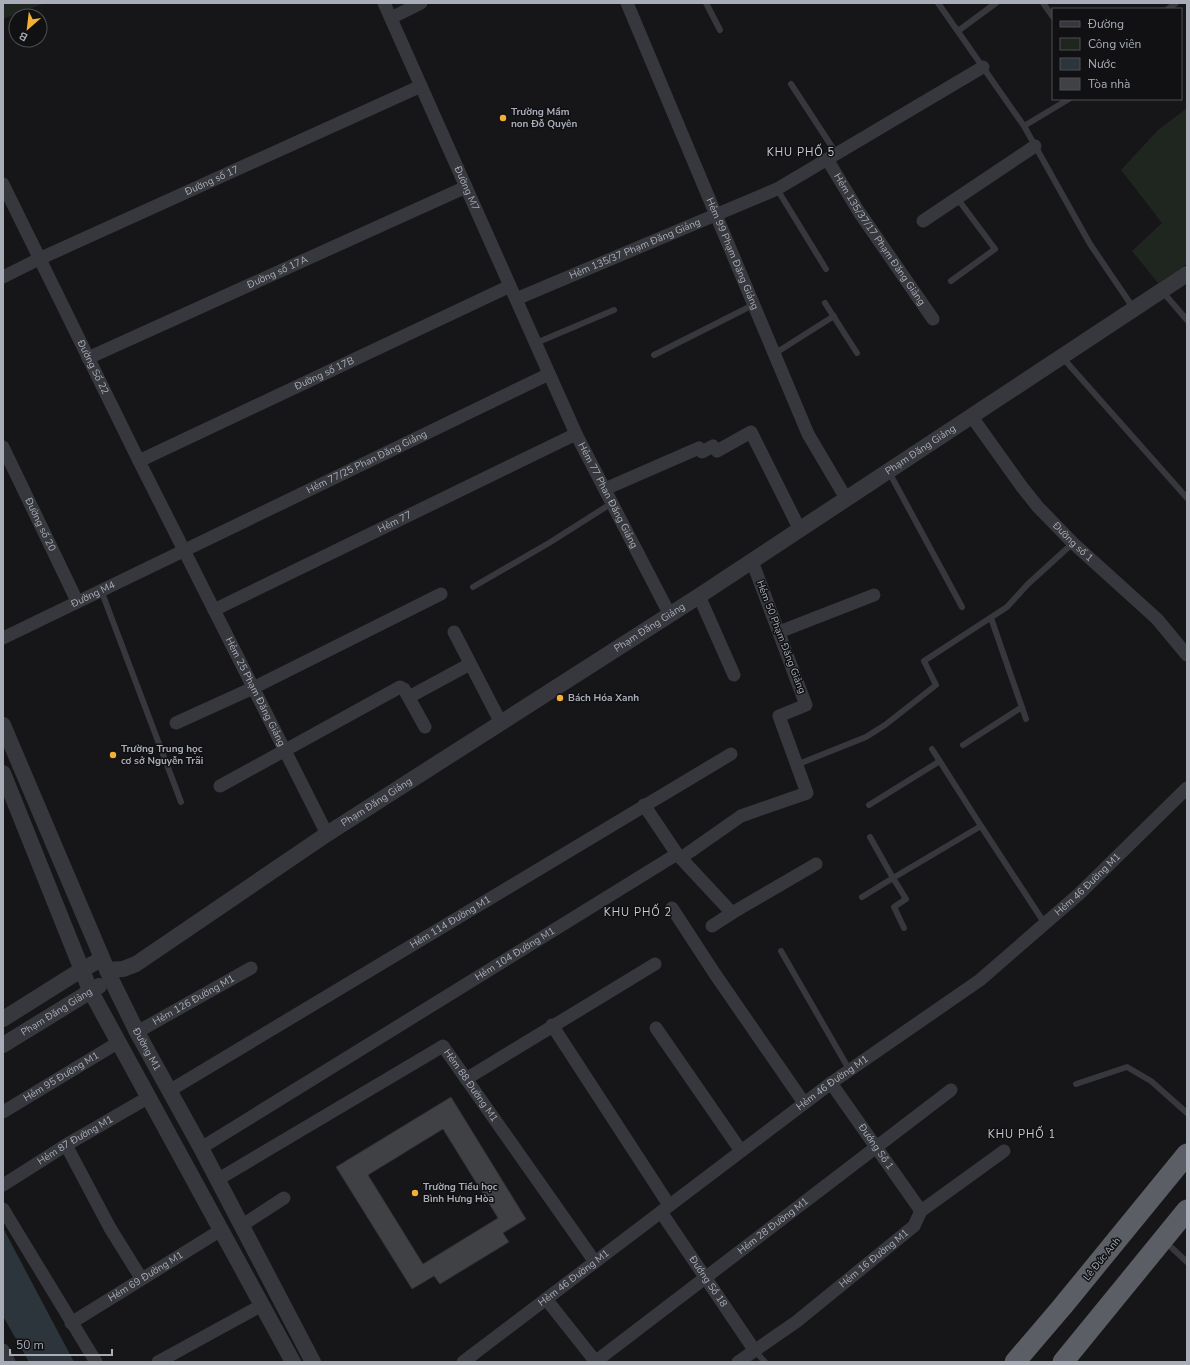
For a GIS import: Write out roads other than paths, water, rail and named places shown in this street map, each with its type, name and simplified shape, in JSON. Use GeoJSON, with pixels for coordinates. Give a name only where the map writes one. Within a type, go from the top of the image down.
{"type":"FeatureCollection","features":[{"type":"Feature","properties":{"kind":"highway","name":"Lê Đức Anh"},"geometry":{"type":"LineString","coordinates":[[1015,1362],[1187,1154]]}},
{"type":"Feature","properties":{"kind":"highway","name":"Lê Đức Anh"},"geometry":{"type":"LineString","coordinates":[[1030,1362],[1187,1176]]}},
{"type":"Feature","properties":{"kind":"highway"},"geometry":{"type":"LineString","coordinates":[[1063,1362],[1187,1210]]}},
{"type":"Feature","properties":{"kind":"highway"},"geometry":{"type":"LineString","coordinates":[[1078,1362],[1180,1255],[1187,1231]]}},
{"type":"Feature","properties":{"kind":"street","name":"Đường M7"},"geometry":{"type":"LineString","coordinates":[[384,3],[549,374]]}},
{"type":"Feature","properties":{"kind":"street"},"geometry":{"type":"LineString","coordinates":[[391,18],[421,3]]}},
{"type":"Feature","properties":{"kind":"street","name":"Hẻm 99 Phạm Đăng Giảng"},"geometry":{"type":"LineString","coordinates":[[626,3],[808,434],[846,500]]}},
{"type":"Feature","properties":{"kind":"street","name":"Hẻm 135/37 Phạm Đăng Giảng"},"geometry":{"type":"LineString","coordinates":[[516,299],[777,189],[983,67]]}},
{"type":"Feature","properties":{"kind":"street","name":"Đường số 17"},"geometry":{"type":"LineString","coordinates":[[3,277],[39,259],[421,86]]}},
{"type":"Feature","properties":{"kind":"street"},"geometry":{"type":"LineString","coordinates":[[923,221],[1035,146]]}},
{"type":"Feature","properties":{"kind":"street","name":"Hẻm 135/37/17 Phạm Đăng Giảng"},"geometry":{"type":"LineString","coordinates":[[832,156],[859,212],[933,319]]}},
{"type":"Feature","properties":{"kind":"street","name":"Đường Số 22"},"geometry":{"type":"LineString","coordinates":[[3,184],[184,550]]}},
{"type":"Feature","properties":{"kind":"street","name":"Đường số 17A"},"geometry":{"type":"LineString","coordinates":[[88,358],[466,187]]}},
{"type":"Feature","properties":{"kind":"street","name":"Phạm Đăng Giảng"},"geometry":{"type":"LineString","coordinates":[[3,1020],[81,970],[123,969],[136,964],[327,834],[699,596],[1187,274]]}},
{"type":"Feature","properties":{"kind":"street","name":"Đường số 17B"},"geometry":{"type":"LineString","coordinates":[[139,461],[510,286]]}},
{"type":"Feature","properties":{"kind":"street","name":"Hẻm 77 Phan Đăng Giảng"},"geometry":{"type":"LineString","coordinates":[[549,374],[576,434],[670,614]]}},
{"type":"Feature","properties":{"kind":"street","name":"Hẻm 77/25 Phan Đăng Giảng"},"geometry":{"type":"LineString","coordinates":[[184,550],[549,374]]}},
{"type":"Feature","properties":{"kind":"street","name":"Đường số 1"},"geometry":{"type":"LineString","coordinates":[[972,417],[1038,507],[1073,543],[1157,619],[1187,655]]}},
{"type":"Feature","properties":{"kind":"street"},"geometry":{"type":"LineString","coordinates":[[605,489],[699,448],[702,452],[713,446],[716,451],[751,432],[800,530]]}},
{"type":"Feature","properties":{"kind":"street","name":"Hẻm 77"},"geometry":{"type":"LineString","coordinates":[[214,610],[576,434]]}},
{"type":"Feature","properties":{"kind":"street","name":"Đường số 20"},"geometry":{"type":"LineString","coordinates":[[3,447],[77,601]]}},
{"type":"Feature","properties":{"kind":"street","name":"Đường M4"},"geometry":{"type":"LineString","coordinates":[[3,638],[184,550]]}},
{"type":"Feature","properties":{"kind":"street","name":"Hẻm 25 Phạm Đăng Giảng"},"geometry":{"type":"LineString","coordinates":[[184,550],[327,834]]}},
{"type":"Feature","properties":{"kind":"street","name":"Hẻm 50 Phạm Đăng Giảng"},"geometry":{"type":"LineString","coordinates":[[752,561],[806,705],[779,716],[796,765]]}},
{"type":"Feature","properties":{"kind":"street"},"geometry":{"type":"LineString","coordinates":[[176,723],[253,688],[441,594]]}},
{"type":"Feature","properties":{"kind":"street"},"geometry":{"type":"LineString","coordinates":[[778,632],[874,595]]}},
{"type":"Feature","properties":{"kind":"street"},"geometry":{"type":"LineString","coordinates":[[699,596],[734,675]]}},
{"type":"Feature","properties":{"kind":"street"},"geometry":{"type":"LineString","coordinates":[[454,632],[501,723]]}},
{"type":"Feature","properties":{"kind":"street"},"geometry":{"type":"LineString","coordinates":[[408,697],[470,664]]}},
{"type":"Feature","properties":{"kind":"street"},"geometry":{"type":"LineString","coordinates":[[220,786],[400,688],[404,689],[425,727]]}},
{"type":"Feature","properties":{"kind":"street","name":"Đường M1"},"geometry":{"type":"LineString","coordinates":[[3,725],[107,970],[137,1032],[201,1148],[314,1362]]}},
{"type":"Feature","properties":{"kind":"street","name":"Hẻm 114 Đường M1"},"geometry":{"type":"LineString","coordinates":[[169,1091],[411,948],[644,805],[731,754]]}},
{"type":"Feature","properties":{"kind":"street","name":"Hẻm 104 Đường M1"},"geometry":{"type":"LineString","coordinates":[[201,1148],[679,856],[741,816],[807,793],[796,765]]}},
{"type":"Feature","properties":{"kind":"street","name":"Đường M1"},"geometry":{"type":"LineString","coordinates":[[3,773],[90,990],[293,1362]]}},
{"type":"Feature","properties":{"kind":"street","name":"Hẻm 46 Đường M1"},"geometry":{"type":"LineString","coordinates":[[463,1362],[831,1083],[963,993],[1045,924],[1100,874],[1187,788]]}},
{"type":"Feature","properties":{"kind":"street"},"geometry":{"type":"LineString","coordinates":[[644,805],[679,856],[732,913]]}},
{"type":"Feature","properties":{"kind":"street"},"geometry":{"type":"LineString","coordinates":[[712,926],[816,864]]}},
{"type":"Feature","properties":{"kind":"street"},"geometry":{"type":"LineString","coordinates":[[672,908],[715,974],[804,1103]]}},
{"type":"Feature","properties":{"kind":"street"},"geometry":{"type":"LineString","coordinates":[[466,1079],[552,1025],[655,964]]}},
{"type":"Feature","properties":{"kind":"street","name":"Hẻm 126 Đường M1"},"geometry":{"type":"LineString","coordinates":[[137,1032],[251,968]]}},
{"type":"Feature","properties":{"kind":"street","name":"Phạm Đăng Giảng"},"geometry":{"type":"LineString","coordinates":[[3,1045],[90,990],[107,970]]}},
{"type":"Feature","properties":{"kind":"street","name":"Đướng Sồ 18"},"geometry":{"type":"LineString","coordinates":[[552,1025],[706,1277],[755,1351]]}},
{"type":"Feature","properties":{"kind":"street"},"geometry":{"type":"LineString","coordinates":[[656,1028],[741,1151]]}},
{"type":"Feature","properties":{"kind":"street","name":"Hẻm 95 Đường M1"},"geometry":{"type":"LineString","coordinates":[[3,1112],[119,1042]]}},
{"type":"Feature","properties":{"kind":"street","name":"Hẻm 88 Đường M1"},"geometry":{"type":"LineString","coordinates":[[217,1180],[443,1046],[595,1262]]}},
{"type":"Feature","properties":{"kind":"street","name":"Đướng Sồ 1"},"geometry":{"type":"LineString","coordinates":[[831,1083],[921,1211]]}},
{"type":"Feature","properties":{"kind":"street","name":"Hẻm 28 Đường M1"},"geometry":{"type":"LineString","coordinates":[[596,1362],[951,1090]]}},
{"type":"Feature","properties":{"kind":"street","name":"Hẻm 87 Đường M1"},"geometry":{"type":"LineString","coordinates":[[3,1185],[66,1145],[149,1097]]}},
{"type":"Feature","properties":{"kind":"street"},"geometry":{"type":"LineString","coordinates":[[66,1145],[110,1228],[141,1278]]}},
{"type":"Feature","properties":{"kind":"street","name":"Hẻm 16 Đường M1"},"geometry":{"type":"LineString","coordinates":[[738,1362],[796,1322],[914,1226],[921,1211],[1004,1150]]}},
{"type":"Feature","properties":{"kind":"street"},"geometry":{"type":"LineString","coordinates":[[241,1226],[284,1198]]}},
{"type":"Feature","properties":{"kind":"street"},"geometry":{"type":"LineString","coordinates":[[3,1209],[96,1362]]}},
{"type":"Feature","properties":{"kind":"street","name":"Hẻm 69 Đường M1"},"geometry":{"type":"LineString","coordinates":[[71,1323],[141,1278],[221,1230]]}},
{"type":"Feature","properties":{"kind":"street"},"geometry":{"type":"LineString","coordinates":[[546,1299],[596,1362]]}},
{"type":"Feature","properties":{"kind":"street"},"geometry":{"type":"LineString","coordinates":[[158,1362],[262,1305]]}},
{"type":"Feature","properties":{"kind":"street"},"geometry":{"type":"LineString","coordinates":[[3,1350],[9,1362]]}},
{"type":"Feature","properties":{"kind":"lane"},"geometry":{"type":"LineString","coordinates":[[706,3],[720,30]]}},
{"type":"Feature","properties":{"kind":"lane"},"geometry":{"type":"LineString","coordinates":[[938,3],[1024,126],[1090,244],[1134,309]]}},
{"type":"Feature","properties":{"kind":"lane"},"geometry":{"type":"LineString","coordinates":[[958,31],[996,3]]}},
{"type":"Feature","properties":{"kind":"lane"},"geometry":{"type":"LineString","coordinates":[[1044,3],[1052,15]]}},
{"type":"Feature","properties":{"kind":"lane"},"geometry":{"type":"LineString","coordinates":[[791,84],[832,156]]}},
{"type":"Feature","properties":{"kind":"lane"},"geometry":{"type":"LineString","coordinates":[[1024,126],[1066,100]]}},
{"type":"Feature","properties":{"kind":"lane"},"geometry":{"type":"LineString","coordinates":[[777,189],[826,269]]}},
{"type":"Feature","properties":{"kind":"lane"},"geometry":{"type":"LineString","coordinates":[[951,281],[995,249],[957,198]]}},
{"type":"Feature","properties":{"kind":"lane"},"geometry":{"type":"LineString","coordinates":[[1161,291],[1187,320]]}},
{"type":"Feature","properties":{"kind":"lane"},"geometry":{"type":"LineString","coordinates":[[826,302],[857,353]]}},
{"type":"Feature","properties":{"kind":"lane"},"geometry":{"type":"LineString","coordinates":[[654,355],[753,305]]}},
{"type":"Feature","properties":{"kind":"lane"},"geometry":{"type":"LineString","coordinates":[[536,343],[614,310]]}},
{"type":"Feature","properties":{"kind":"lane"},"geometry":{"type":"LineString","coordinates":[[774,354],[834,316]]}},
{"type":"Feature","properties":{"kind":"lane"},"geometry":{"type":"LineString","coordinates":[[1062,357],[1187,498]]}},
{"type":"Feature","properties":{"kind":"lane"},"geometry":{"type":"LineString","coordinates":[[888,472],[962,607]]}},
{"type":"Feature","properties":{"kind":"lane"},"geometry":{"type":"LineString","coordinates":[[473,587],[549,543],[612,503]]}},
{"type":"Feature","properties":{"kind":"lane"},"geometry":{"type":"LineString","coordinates":[[796,765],[866,737],[885,725],[936,685],[924,661],[1013,603],[1028,584],[1073,543]]}},
{"type":"Feature","properties":{"kind":"lane"},"geometry":{"type":"LineString","coordinates":[[101,590],[181,802]]}},
{"type":"Feature","properties":{"kind":"lane"},"geometry":{"type":"LineString","coordinates":[[991,618],[1026,719]]}},
{"type":"Feature","properties":{"kind":"lane"},"geometry":{"type":"LineString","coordinates":[[963,745],[1022,707]]}},
{"type":"Feature","properties":{"kind":"lane"},"geometry":{"type":"LineString","coordinates":[[932,749],[1045,924]]}},
{"type":"Feature","properties":{"kind":"lane"},"geometry":{"type":"LineString","coordinates":[[869,805],[940,761]]}},
{"type":"Feature","properties":{"kind":"lane"},"geometry":{"type":"LineString","coordinates":[[862,897],[981,826]]}},
{"type":"Feature","properties":{"kind":"lane"},"geometry":{"type":"LineString","coordinates":[[870,837],[906,899],[894,907],[904,928]]}},
{"type":"Feature","properties":{"kind":"lane"},"geometry":{"type":"LineString","coordinates":[[781,951],[850,1071]]}},
{"type":"Feature","properties":{"kind":"lane"},"geometry":{"type":"LineString","coordinates":[[1076,1084],[1127,1067],[1151,1081],[1187,1113]]}},
{"type":"Feature","properties":{"kind":"lane"},"geometry":{"type":"LineString","coordinates":[[755,1351],[765,1362]]}},
{"type":"Feature","properties":{"kind":"water"},"geometry":{"type":"Polygon","coordinates":[[[3,1228],[74,1362],[29,1362],[3,1316],[3,1228]]]}},
{"type":"Feature","properties":{"kind":"place","name":"Trường Mầm non Đỗ Quyên"},"geometry":{"type":"Point","coordinates":[503,118]}},
{"type":"Feature","properties":{"kind":"place","name":"Bách Hóa Xanh"},"geometry":{"type":"Point","coordinates":[560,698]}},
{"type":"Feature","properties":{"kind":"place","name":"Trường Trung học cơ sở Nguyễn Trãi"},"geometry":{"type":"Point","coordinates":[113,755]}},
{"type":"Feature","properties":{"kind":"place","name":"Trường Tiểu học Bình Hưng Hòa"},"geometry":{"type":"Point","coordinates":[415,1193]}},
{"type":"Feature","properties":{"kind":"district","name":"KHU PHỐ 5"},"geometry":{"type":"Point","coordinates":[801,152]}},
{"type":"Feature","properties":{"kind":"district","name":"KHU PHỐ 2"},"geometry":{"type":"Point","coordinates":[638,912]}},
{"type":"Feature","properties":{"kind":"district","name":"KHU PHỐ 1"},"geometry":{"type":"Point","coordinates":[1022,1134]}}]}
